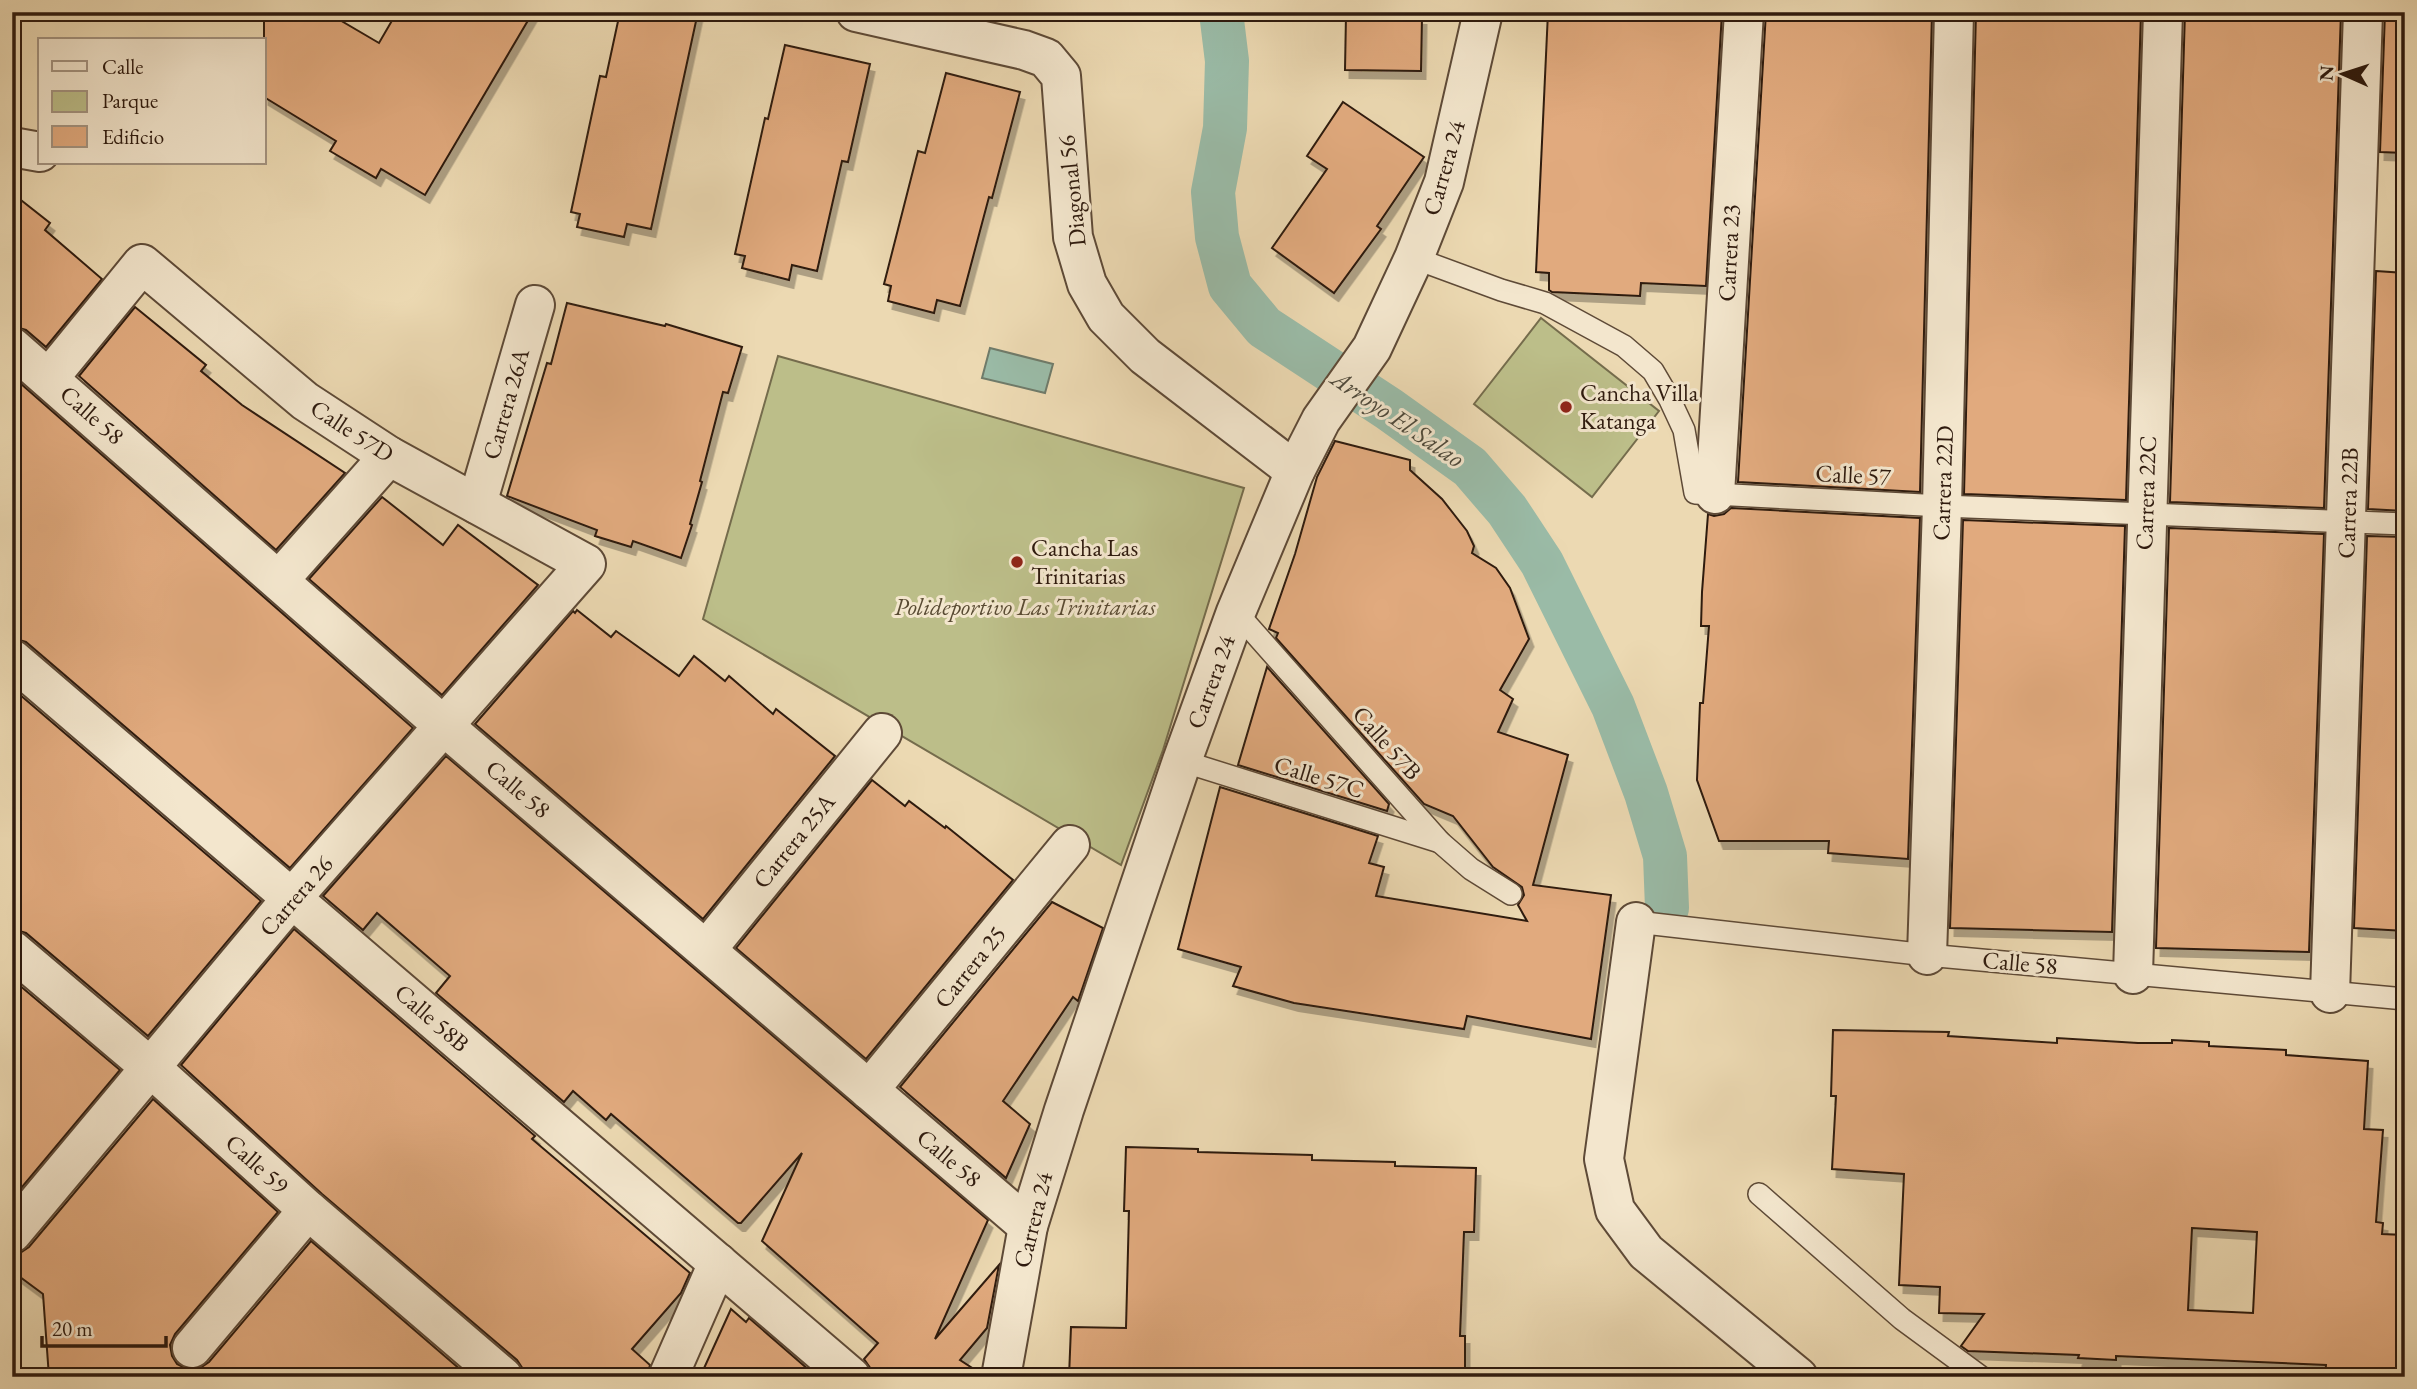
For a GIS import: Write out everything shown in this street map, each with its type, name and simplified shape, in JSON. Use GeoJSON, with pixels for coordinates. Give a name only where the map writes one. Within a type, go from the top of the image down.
{"type":"FeatureCollection","features":[{"type":"Feature","properties":{"kind":"street","name":"Diagonal 56"},"geometry":{"type":"LineString","coordinates":[[856,12],[1024,50],[1046,58],[1061,76],[1073,237],[1087,285],[1105,317],[1145,356],[1296,471]]}},
{"type":"Feature","properties":{"kind":"street","name":"Carrera 24"},"geometry":{"type":"LineString","coordinates":[[1001,1377],[1028,1226],[1064,1110],[1182,761],[1236,612],[1296,471],[1321,420],[1372,348],[1414,258],[1444,183],[1483,12]]}},
{"type":"Feature","properties":{"kind":"street","name":"Carrera 23"},"geometry":{"type":"LineString","coordinates":[[1714,494],[1744,12]]}},
{"type":"Feature","properties":{"kind":"street","name":"Carrera 22D"},"geometry":{"type":"LineString","coordinates":[[1927,955],[1942,506],[1954,12]]}},
{"type":"Feature","properties":{"kind":"street","name":"Carrera 22C"},"geometry":{"type":"LineString","coordinates":[[2133,974],[2163,12]]}},
{"type":"Feature","properties":{"kind":"street","name":"Carrera 22B"},"geometry":{"type":"LineString","coordinates":[[2330,993],[2363,12]]}},
{"type":"Feature","properties":{"kind":"street"},"geometry":{"type":"LineString","coordinates":[[12,147],[38,152]]}},
{"type":"Feature","properties":{"kind":"street","name":"Calle 57D"},"geometry":{"type":"LineString","coordinates":[[49,378],[142,264],[305,401],[389,456],[586,564]]}},
{"type":"Feature","properties":{"kind":"street","name":"Carrera 26A"},"geometry":{"type":"LineString","coordinates":[[477,504],[535,305]]}},
{"type":"Feature","properties":{"kind":"street","name":"Calle 58"},"geometry":{"type":"LineString","coordinates":[[12,347],[445,727],[707,948],[1028,1226]]}},
{"type":"Feature","properties":{"kind":"street"},"geometry":{"type":"LineString","coordinates":[[279,580],[389,456]]}},
{"type":"Feature","properties":{"kind":"street","name":"Carrera 26"},"geometry":{"type":"LineString","coordinates":[[12,1233],[292,898],[586,564]]}},
{"type":"Feature","properties":{"kind":"street","name":"Calle 58B"},"geometry":{"type":"LineString","coordinates":[[12,659],[851,1377]]}},
{"type":"Feature","properties":{"kind":"street","name":"Carrera 25A"},"geometry":{"type":"LineString","coordinates":[[707,948],[882,733]]}},
{"type":"Feature","properties":{"kind":"street","name":"Carrera 25"},"geometry":{"type":"LineString","coordinates":[[869,1090],[1070,845]]}},
{"type":"Feature","properties":{"kind":"street"},"geometry":{"type":"LineString","coordinates":[[1636,922],[1605,1159],[1615,1210],[1646,1252],[1798,1377]]}},
{"type":"Feature","properties":{"kind":"street","name":"Calle 59"},"geometry":{"type":"LineString","coordinates":[[12,950],[150,1068],[479,1369]]}},
{"type":"Feature","properties":{"kind":"street"},"geometry":{"type":"LineString","coordinates":[[192,1348],[308,1210]]}},
{"type":"Feature","properties":{"kind":"street"},"geometry":{"type":"LineString","coordinates":[[668,1377],[718,1263]]}},
{"type":"Feature","properties":{"kind":"lane"},"geometry":{"type":"LineString","coordinates":[[1414,258],[1545,303],[1624,346],[1653,371],[1670,400],[1684,430],[1695,493],[1714,494]]}},
{"type":"Feature","properties":{"kind":"lane","name":"Calle 57"},"geometry":{"type":"LineString","coordinates":[[1714,494],[2405,524]]}},
{"type":"Feature","properties":{"kind":"lane","name":"Calle 57B"},"geometry":{"type":"LineString","coordinates":[[1236,612],[1440,842],[1471,869],[1511,894]]}},
{"type":"Feature","properties":{"kind":"lane","name":"Calle 57C"},"geometry":{"type":"LineString","coordinates":[[1182,761],[1440,842]]}},
{"type":"Feature","properties":{"kind":"lane","name":"Calle 58"},"geometry":{"type":"LineString","coordinates":[[1636,922],[1927,955],[2405,999]]}},
{"type":"Feature","properties":{"kind":"lane"},"geometry":{"type":"LineString","coordinates":[[1759,1194],[1902,1319],[1981,1377]]}},
{"type":"Feature","properties":{"kind":"green space","name":"Cancha Villa Katanga"},"geometry":{"type":"Polygon","coordinates":[[[1541,318],[1659,411],[1592,497],[1474,404],[1541,318]]]}},
{"type":"Feature","properties":{"kind":"green space","name":"Polideportivo Las Trinitarias"},"geometry":{"type":"Polygon","coordinates":[[[778,356],[1244,488],[1163,750],[1121,865],[703,619],[778,356]]]}},
{"type":"Feature","properties":{"kind":"shaded area"},"geometry":{"type":"Polygon","coordinates":[[[990,348],[1053,364],[1045,393],[982,378],[990,348]]]}},
{"type":"Feature","properties":{"kind":"building"},"geometry":{"type":"Polygon","coordinates":[[[264,12],[326,12],[379,43],[397,12],[533,12],[425,195],[381,169],[376,178],[330,151],[336,141],[266,98],[264,12]]]}},
{"type":"Feature","properties":{"kind":"building"},"geometry":{"type":"Polygon","coordinates":[[[620,12],[698,12],[651,229],[627,224],[624,237],[577,227],[580,214],[571,212],[600,76],[606,77],[620,12]]]}},
{"type":"Feature","properties":{"kind":"building"},"geometry":{"type":"Polygon","coordinates":[[[1548,12],[1722,12],[1706,286],[1641,283],[1640,296],[1552,292],[1549,290],[1549,273],[1536,272],[1548,12]]]}},
{"type":"Feature","properties":{"kind":"building"},"geometry":{"type":"Polygon","coordinates":[[[1766,12],[1932,12],[1920,492],[1738,482],[1766,12]]]}},
{"type":"Feature","properties":{"kind":"building"},"geometry":{"type":"Polygon","coordinates":[[[1976,12],[2141,12],[2126,500],[1964,494],[1976,12]]]}},
{"type":"Feature","properties":{"kind":"building"},"geometry":{"type":"Polygon","coordinates":[[[2185,12],[2341,12],[2324,508],[2170,502],[2185,12]]]}},
{"type":"Feature","properties":{"kind":"building"},"geometry":{"type":"Polygon","coordinates":[[[2385,12],[2405,12],[2405,153],[2380,152],[2385,12]]]}},
{"type":"Feature","properties":{"kind":"building"},"geometry":{"type":"Polygon","coordinates":[[[1346,15],[1422,17],[1421,71],[1345,70],[1346,15]]]}},
{"type":"Feature","properties":{"kind":"building"},"geometry":{"type":"Polygon","coordinates":[[[785,45],[870,64],[848,162],[842,161],[817,271],[792,265],[789,280],[742,268],[745,256],[735,254],[765,118],[768,119],[785,45]]]}},
{"type":"Feature","properties":{"kind":"building"},"geometry":{"type":"Polygon","coordinates":[[[946,73],[1020,92],[960,306],[937,300],[934,313],[888,301],[891,286],[884,284],[918,151],[925,153],[946,73]]]}},
{"type":"Feature","properties":{"kind":"building"},"geometry":{"type":"Polygon","coordinates":[[[1343,102],[1424,157],[1377,226],[1381,229],[1334,293],[1272,248],[1327,169],[1307,156],[1343,102]]]}},
{"type":"Feature","properties":{"kind":"building"},"geometry":{"type":"Polygon","coordinates":[[[12,193],[50,223],[45,230],[102,279],[46,347],[26,330],[12,326],[12,193]]]}},
{"type":"Feature","properties":{"kind":"building"},"geometry":{"type":"Polygon","coordinates":[[[2376,271],[2405,273],[2405,511],[2368,509],[2376,271]]]}},
{"type":"Feature","properties":{"kind":"building"},"geometry":{"type":"Polygon","coordinates":[[[567,303],[665,326],[666,324],[742,347],[728,393],[723,392],[700,481],[702,482],[690,524],[692,525],[681,558],[633,541],[631,547],[595,536],[597,530],[507,496],[547,363],[551,364],[567,303]]]}},
{"type":"Feature","properties":{"kind":"building"},"geometry":{"type":"Polygon","coordinates":[[[135,307],[206,365],[201,371],[242,405],[345,473],[276,550],[79,376],[135,307]]]}},
{"type":"Feature","properties":{"kind":"building"},"geometry":{"type":"Polygon","coordinates":[[[12,376],[413,728],[290,868],[26,642],[12,638],[12,376]]]}},
{"type":"Feature","properties":{"kind":"building"},"geometry":{"type":"Polygon","coordinates":[[[1335,441],[1410,460],[1410,470],[1442,499],[1467,531],[1474,546],[1472,553],[1496,568],[1510,588],[1529,639],[1500,690],[1513,699],[1498,732],[1568,755],[1533,885],[1611,895],[1591,1039],[1467,1016],[1464,1029],[1294,1003],[1233,986],[1241,967],[1178,949],[1220,787],[1378,836],[1369,863],[1384,867],[1376,896],[1527,921],[1518,905],[1524,895],[1522,887],[1493,867],[1453,816],[1424,804],[1276,638],[1278,633],[1269,629],[1295,554],[1317,477],[1335,441]]]}},
{"type":"Feature","properties":{"kind":"building"},"geometry":{"type":"Polygon","coordinates":[[[382,497],[443,545],[458,525],[538,585],[442,695],[309,579],[382,497]]]}},
{"type":"Feature","properties":{"kind":"building"},"geometry":{"type":"Polygon","coordinates":[[[1731,508],[1920,518],[1908,859],[1828,853],[1829,841],[1719,841],[1697,780],[1700,703],[1703,703],[1709,626],[1701,626],[1702,592],[1708,514],[1724,514],[1731,508]]]}},
{"type":"Feature","properties":{"kind":"building"},"geometry":{"type":"Polygon","coordinates":[[[1963,520],[2125,526],[2112,932],[1950,928],[1963,520]]]}},
{"type":"Feature","properties":{"kind":"building"},"geometry":{"type":"Polygon","coordinates":[[[2169,528],[2324,534],[2309,952],[2156,948],[2169,528]]]}},
{"type":"Feature","properties":{"kind":"building"},"geometry":{"type":"Polygon","coordinates":[[[2367,536],[2405,537],[2405,931],[2354,928],[2367,536]]]}},
{"type":"Feature","properties":{"kind":"building"},"geometry":{"type":"Polygon","coordinates":[[[577,610],[611,637],[616,631],[679,676],[694,656],[725,681],[729,676],[773,714],[776,709],[835,756],[703,919],[475,724],[573,611],[575,613],[577,610]]]}},
{"type":"Feature","properties":{"kind":"building"},"geometry":{"type":"Polygon","coordinates":[[[1267,667],[1389,804],[1387,811],[1238,765],[1267,667]]]}},
{"type":"Feature","properties":{"kind":"building"},"geometry":{"type":"Polygon","coordinates":[[[12,688],[261,901],[148,1036],[26,933],[12,929],[12,688]]]}},
{"type":"Feature","properties":{"kind":"building"},"geometry":{"type":"Polygon","coordinates":[[[446,756],[988,1220],[935,1339],[999,1265],[987,1328],[960,1360],[980,1373],[980,1377],[872,1377],[871,1369],[864,1359],[878,1343],[762,1241],[802,1153],[741,1223],[738,1223],[611,1114],[606,1120],[573,1091],[564,1102],[436,993],[450,976],[377,913],[363,930],[323,896],[446,756]]]}},
{"type":"Feature","properties":{"kind":"building"},"geometry":{"type":"Polygon","coordinates":[[[872,780],[905,806],[909,801],[945,828],[946,826],[1013,880],[866,1059],[736,948],[872,780]]]}},
{"type":"Feature","properties":{"kind":"building"},"geometry":{"type":"Polygon","coordinates":[[[1052,902],[1103,928],[1078,1001],[1073,997],[1003,1101],[1030,1124],[1006,1178],[900,1087],[1052,902]]]}},
{"type":"Feature","properties":{"kind":"building"},"geometry":{"type":"Polygon","coordinates":[[[294,929],[535,1136],[532,1139],[690,1273],[681,1293],[632,1349],[650,1365],[647,1377],[524,1377],[523,1369],[517,1360],[322,1194],[181,1065],[294,929]]]}},
{"type":"Feature","properties":{"kind":"building"},"geometry":{"type":"Polygon","coordinates":[[[12,979],[120,1070],[12,1199],[12,979]]]}},
{"type":"Feature","properties":{"kind":"building"},"geometry":{"type":"Polygon","coordinates":[[[1833,1030],[1949,1032],[1948,1036],[2057,1043],[2057,1038],[2138,1043],[2172,1043],[2172,1040],[2209,1042],[2209,1046],[2286,1050],[2286,1055],[2368,1061],[2364,1129],[2383,1130],[2376,1222],[2383,1223],[2382,1234],[2405,1235],[2405,1377],[2325,1377],[2326,1365],[2116,1356],[2116,1360],[2078,1358],[2079,1355],[1968,1351],[1961,1346],[1984,1314],[1939,1313],[1940,1287],[1899,1285],[1904,1174],[1832,1169],[1836,1096],[1831,1096],[1833,1030]],[[2192,1228],[2188,1310],[2253,1313],[2257,1232],[2192,1228]]]}},
{"type":"Feature","properties":{"kind":"building"},"geometry":{"type":"Polygon","coordinates":[[[153,1099],[278,1212],[175,1334],[170,1345],[177,1364],[189,1370],[200,1368],[209,1362],[311,1241],[469,1377],[49,1377],[43,1294],[12,1271],[12,1254],[20,1253],[29,1247],[153,1099]]]}},
{"type":"Feature","properties":{"kind":"building"},"geometry":{"type":"Polygon","coordinates":[[[1126,1147],[1312,1155],[1312,1160],[1476,1168],[1474,1232],[1464,1232],[1460,1336],[1465,1336],[1465,1377],[1069,1377],[1071,1327],[1126,1328],[1129,1211],[1124,1211],[1126,1147]]]}},
{"type":"Feature","properties":{"kind":"building"},"geometry":{"type":"Polygon","coordinates":[[[731,1309],[746,1322],[749,1318],[817,1377],[700,1377],[731,1309]]]}},
{"type":"Feature","properties":{"kind":"waterway","name":"Arroyo El Salao"},"geometry":{"type":"LineString","coordinates":[[1221,12],[1227,61],[1225,128],[1213,192],[1217,237],[1230,286],[1264,327],[1389,409],[1470,467],[1507,510],[1542,563],[1613,706],[1646,793],[1665,856],[1667,908]]}},
{"type":"Feature","properties":{"kind":"place","name":"Cancha Villa Katanga"},"geometry":{"type":"Point","coordinates":[1566,407]}},
{"type":"Feature","properties":{"kind":"place","name":"Cancha Las Trinitarias"},"geometry":{"type":"Point","coordinates":[1017,562]}}]}
